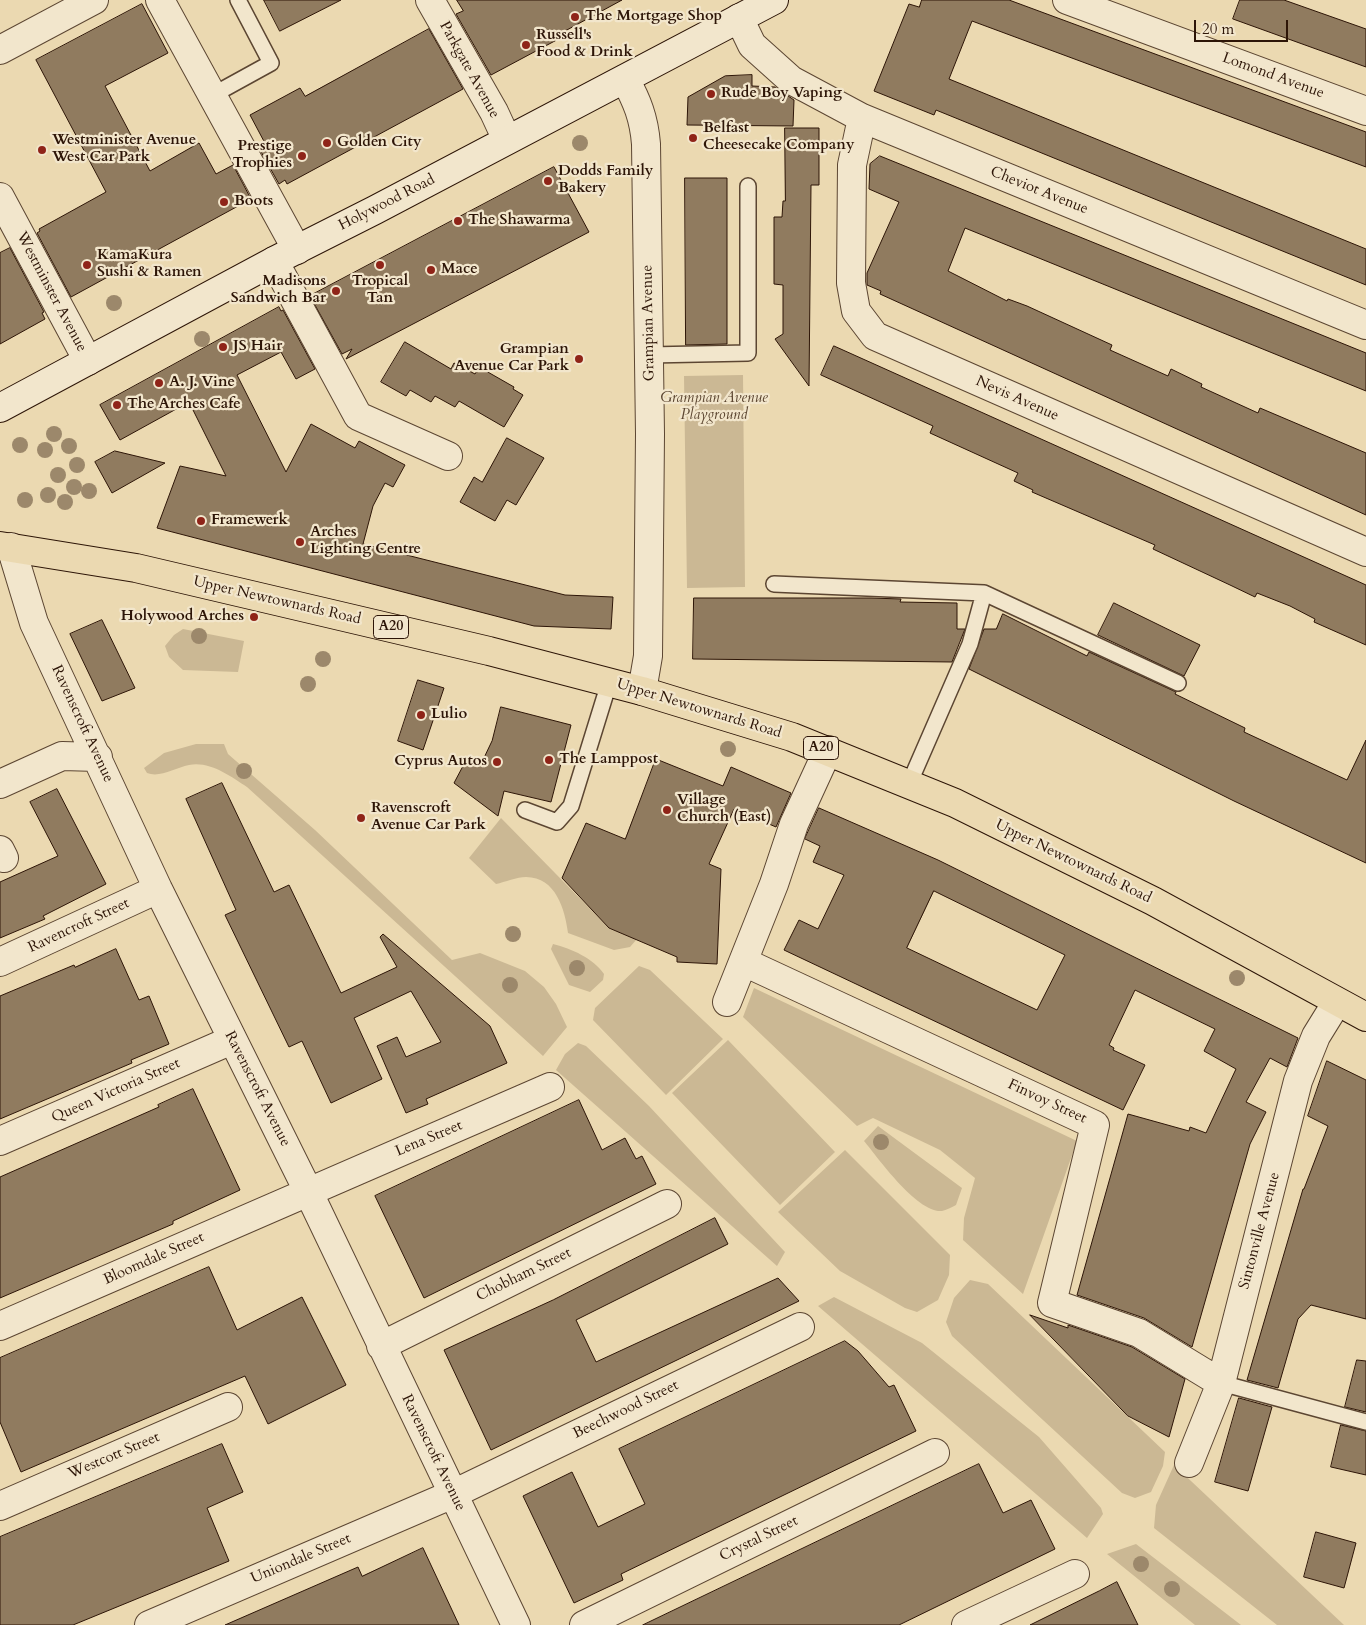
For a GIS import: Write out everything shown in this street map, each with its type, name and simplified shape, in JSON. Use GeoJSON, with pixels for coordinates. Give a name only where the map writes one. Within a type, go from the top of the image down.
{"type":"FeatureCollection","features":[{"type":"Feature","properties":{"kind":"main road","name":"Upper Newtownards Road"},"geometry":{"type":"LineString","coordinates":[[4,543],[136,568],[489,650],[642,691],[828,750],[955,803],[1153,901],[1366,1017]]}},
{"type":"Feature","properties":{"kind":"street"},"geometry":{"type":"LineString","coordinates":[[0,50],[94,0]]}},
{"type":"Feature","properties":{"kind":"street"},"geometry":{"type":"LineString","coordinates":[[160,0],[210,96],[286,256],[358,416],[448,456]]}},
{"type":"Feature","properties":{"kind":"street","name":"Parkgate Avenue"},"geometry":{"type":"LineString","coordinates":[[430,0],[494,112],[507,140]]}},
{"type":"Feature","properties":{"kind":"street","name":"Holywood Road"},"geometry":{"type":"LineString","coordinates":[[0,408],[774,0]]}},
{"type":"Feature","properties":{"kind":"street","name":"Lomond Avenue"},"geometry":{"type":"LineString","coordinates":[[1067,0],[1366,111]]}},
{"type":"Feature","properties":{"kind":"street","name":"Cheviot Avenue"},"geometry":{"type":"LineString","coordinates":[[739,18],[752,45],[791,80],[862,118],[1366,325]]}},
{"type":"Feature","properties":{"kind":"street","name":"Grampian Avenue"},"geometry":{"type":"LineString","coordinates":[[625,79],[638,102],[644,120],[646,144],[649,355],[648,656],[642,691]]}},
{"type":"Feature","properties":{"kind":"street","name":"Nevis Avenue"},"geometry":{"type":"LineString","coordinates":[[862,118],[852,165],[851,283],[856,311],[875,336],[1366,552]]}},
{"type":"Feature","properties":{"kind":"street","name":"Westminster Avenue"},"geometry":{"type":"LineString","coordinates":[[0,197],[88,361]]}},
{"type":"Feature","properties":{"kind":"street","name":"Ravenscroft Avenue"},"geometry":{"type":"LineString","coordinates":[[4,543],[34,623],[158,889],[308,1192],[516,1625]]}},
{"type":"Feature","properties":{"kind":"street"},"geometry":{"type":"LineString","coordinates":[[0,784],[62,756],[94,750]]}},
{"type":"Feature","properties":{"kind":"street"},"geometry":{"type":"LineString","coordinates":[[727,1002],[774,884],[794,824],[828,750]]}},
{"type":"Feature","properties":{"kind":"street","name":"Ravencroft Street"},"geometry":{"type":"LineString","coordinates":[[0,962],[158,889]]}},
{"type":"Feature","properties":{"kind":"street","name":"Finvoy Street"},"geometry":{"type":"LineString","coordinates":[[744,962],[1095,1125],[1052,1303],[1139,1333],[1221,1384]]}},
{"type":"Feature","properties":{"kind":"street","name":"Sintonville Avenue"},"geometry":{"type":"LineString","coordinates":[[1189,1463],[1221,1384],[1298,1081],[1316,1036],[1337,1002]]}},
{"type":"Feature","properties":{"kind":"street","name":"Queen Victoria Street"},"geometry":{"type":"LineString","coordinates":[[0,1141],[232,1040]]}},
{"type":"Feature","properties":{"kind":"street","name":"Lena Street"},"geometry":{"type":"LineString","coordinates":[[308,1192],[550,1087]]}},
{"type":"Feature","properties":{"kind":"street","name":"Bloomdale Street"},"geometry":{"type":"LineString","coordinates":[[0,1326],[308,1192]]}},
{"type":"Feature","properties":{"kind":"street","name":"Chobham Street"},"geometry":{"type":"LineString","coordinates":[[381,1346],[667,1204]]}},
{"type":"Feature","properties":{"kind":"street","name":"Beechwood Street"},"geometry":{"type":"LineString","coordinates":[[453,1494],[800,1327]]}},
{"type":"Feature","properties":{"kind":"street","name":"Westcott Street"},"geometry":{"type":"LineString","coordinates":[[0,1506],[228,1407]]}},
{"type":"Feature","properties":{"kind":"street","name":"Crystal Street"},"geometry":{"type":"LineString","coordinates":[[584,1625],[935,1453]]}},
{"type":"Feature","properties":{"kind":"street","name":"Uniondale Street"},"geometry":{"type":"LineString","coordinates":[[149,1625],[453,1494]]}},
{"type":"Feature","properties":{"kind":"street"},"geometry":{"type":"LineString","coordinates":[[966,1625],[1075,1574]]}},
{"type":"Feature","properties":{"kind":"lane"},"geometry":{"type":"LineString","coordinates":[[210,96],[272,63],[238,0]]}},
{"type":"Feature","properties":{"kind":"lane"},"geometry":{"type":"LineString","coordinates":[[649,355],[748,353],[748,186]]}},
{"type":"Feature","properties":{"kind":"lane"},"geometry":{"type":"LineString","coordinates":[[774,584],[984,593],[1178,683]]}},
{"type":"Feature","properties":{"kind":"lane"},"geometry":{"type":"LineString","coordinates":[[909,784],[970,644],[984,593]]}},
{"type":"Feature","properties":{"kind":"lane"},"geometry":{"type":"LineString","coordinates":[[525,810],[557,822],[571,806],[609,682]]}},
{"type":"Feature","properties":{"kind":"lane"},"geometry":{"type":"LineString","coordinates":[[1221,1384],[1366,1422]]}},
{"type":"Feature","properties":{"kind":"green space","name":"Grampian Avenue Playground"},"geometry":{"type":"Polygon","coordinates":[[[743,375],[745,587],[687,588],[684,376],[743,375]]]}},
{"type":"Feature","properties":{"kind":"green space"},"geometry":{"type":"Polygon","coordinates":[[[183,629],[244,641],[238,672],[183,670],[169,657],[165,646],[174,635],[183,629]]]}},
{"type":"Feature","properties":{"kind":"green space"},"geometry":{"type":"Polygon","coordinates":[[[196,744],[224,744],[228,754],[315,830],[452,960],[480,953],[525,971],[544,987],[556,1004],[567,1027],[543,1056],[247,787],[220,770],[205,765],[189,765],[157,774],[147,773],[144,768],[164,753],[196,744]]]}},
{"type":"Feature","properties":{"kind":"green space"},"geometry":{"type":"Polygon","coordinates":[[[501,818],[609,928],[637,939],[630,947],[614,950],[568,933],[557,896],[545,883],[536,878],[526,877],[496,884],[469,858],[501,818]]]}},
{"type":"Feature","properties":{"kind":"green space"},"geometry":{"type":"Polygon","coordinates":[[[553,944],[575,951],[594,963],[604,974],[603,980],[590,992],[569,985],[551,949],[553,944]]]}},
{"type":"Feature","properties":{"kind":"green space"},"geometry":{"type":"Polygon","coordinates":[[[639,966],[650,970],[723,1039],[666,1095],[593,1020],[595,1008],[639,966]]]}},
{"type":"Feature","properties":{"kind":"green space"},"geometry":{"type":"Polygon","coordinates":[[[754,988],[1077,1141],[1023,1294],[963,1240],[964,1218],[975,1178],[940,1150],[873,1118],[857,1126],[743,1017],[754,988]]]}},
{"type":"Feature","properties":{"kind":"green space"},"geometry":{"type":"Polygon","coordinates":[[[728,1040],[835,1152],[780,1205],[672,1093],[728,1040]]]}},
{"type":"Feature","properties":{"kind":"green space"},"geometry":{"type":"Polygon","coordinates":[[[578,1043],[586,1046],[649,1106],[785,1252],[777,1266],[556,1070],[565,1054],[578,1043]]]}},
{"type":"Feature","properties":{"kind":"green space"},"geometry":{"type":"Polygon","coordinates":[[[878,1126],[962,1188],[956,1205],[942,1211],[932,1209],[921,1203],[899,1184],[864,1141],[878,1126]]]}},
{"type":"Feature","properties":{"kind":"green space"},"geometry":{"type":"Polygon","coordinates":[[[845,1150],[950,1255],[949,1275],[938,1300],[917,1312],[905,1308],[840,1271],[778,1212],[845,1150]]]}},
{"type":"Feature","properties":{"kind":"green space"},"geometry":{"type":"Polygon","coordinates":[[[970,1280],[988,1284],[1165,1452],[1163,1466],[1151,1492],[1135,1498],[1122,1493],[952,1336],[946,1322],[954,1298],[970,1280]]]}},
{"type":"Feature","properties":{"kind":"green space"},"geometry":{"type":"Polygon","coordinates":[[[834,1297],[922,1343],[1039,1437],[1101,1508],[1103,1514],[1087,1538],[818,1306],[834,1297]]]}},
{"type":"Feature","properties":{"kind":"green space"},"geometry":{"type":"Polygon","coordinates":[[[1174,1465],[1344,1625],[1277,1625],[1154,1528],[1156,1505],[1174,1465]]]}},
{"type":"Feature","properties":{"kind":"green space"},"geometry":{"type":"Polygon","coordinates":[[[1136,1544],[1241,1625],[1195,1625],[1107,1554],[1136,1544]]]}},
{"type":"Feature","properties":{"kind":"building"},"geometry":{"type":"Polygon","coordinates":[[[264,0],[341,0],[280,31],[264,0]]]}},
{"type":"Feature","properties":{"kind":"building"},"geometry":{"type":"Polygon","coordinates":[[[457,0],[622,0],[565,31],[566,35],[491,75],[456,14],[463,11],[457,0]]]}},
{"type":"Feature","properties":{"kind":"building"},"geometry":{"type":"Polygon","coordinates":[[[922,0],[1009,0],[1366,132],[1366,167],[972,21],[949,79],[1366,249],[1366,285],[936,110],[934,115],[874,91],[909,4],[919,7],[922,0]]]}},
{"type":"Feature","properties":{"kind":"building"},"geometry":{"type":"Polygon","coordinates":[[[1240,0],[1284,0],[1366,29],[1366,67],[1233,19],[1240,0]]]}},
{"type":"Feature","properties":{"kind":"building"},"geometry":{"type":"Polygon","coordinates":[[[142,4],[168,53],[105,86],[150,171],[199,143],[216,174],[233,165],[251,199],[71,297],[37,233],[40,231],[39,229],[106,192],[36,60],[142,4]]]}},
{"type":"Feature","properties":{"kind":"building"},"geometry":{"type":"Polygon","coordinates":[[[429,29],[463,89],[287,184],[285,180],[279,184],[260,150],[267,147],[250,115],[300,88],[305,96],[429,29]]]}},
{"type":"Feature","properties":{"kind":"building"},"geometry":{"type":"Polygon","coordinates":[[[752,75],[752,86],[775,87],[794,100],[793,126],[687,125],[688,97],[725,76],[752,75]]]}},
{"type":"Feature","properties":{"kind":"building"},"geometry":{"type":"Polygon","coordinates":[[[785,128],[819,128],[819,185],[811,185],[809,386],[775,339],[783,334],[783,285],[774,284],[774,217],[782,217],[783,201],[785,201],[785,128]]]}},
{"type":"Feature","properties":{"kind":"building"},"geometry":{"type":"Polygon","coordinates":[[[880,156],[1366,353],[1366,391],[965,228],[948,271],[1007,301],[1008,299],[1027,306],[1112,345],[1110,350],[1168,376],[1171,369],[1202,384],[1201,387],[1258,413],[1260,408],[1366,453],[1366,515],[880,294],[881,291],[867,285],[867,273],[899,202],[869,189],[870,164],[880,156]]]}},
{"type":"Feature","properties":{"kind":"building"},"geometry":{"type":"Polygon","coordinates":[[[554,167],[589,232],[346,359],[352,349],[342,354],[310,296],[554,167]]]}},
{"type":"Feature","properties":{"kind":"building"},"geometry":{"type":"Polygon","coordinates":[[[685,178],[727,178],[727,344],[686,345],[685,178]]]}},
{"type":"Feature","properties":{"kind":"building"},"geometry":{"type":"Polygon","coordinates":[[[10,248],[44,312],[42,313],[45,319],[0,344],[0,253],[10,248]]]}},
{"type":"Feature","properties":{"kind":"building"},"geometry":{"type":"Polygon","coordinates":[[[279,307],[281,311],[283,310],[315,369],[296,379],[281,352],[237,375],[286,472],[311,424],[355,448],[359,441],[405,465],[393,487],[385,483],[373,506],[363,544],[565,595],[613,597],[611,629],[534,626],[157,528],[180,466],[226,476],[189,402],[120,440],[100,405],[279,307]]]}},
{"type":"Feature","properties":{"kind":"building"},"geometry":{"type":"Polygon","coordinates":[[[405,342],[451,369],[454,363],[475,374],[479,367],[514,387],[513,389],[523,395],[504,427],[459,401],[455,407],[435,396],[431,402],[410,390],[406,396],[381,382],[405,342]]]}},
{"type":"Feature","properties":{"kind":"building"},"geometry":{"type":"Polygon","coordinates":[[[834,346],[1366,585],[1366,645],[1314,622],[1315,619],[1290,606],[1257,593],[1255,597],[1153,549],[1155,545],[1032,492],[1033,490],[1014,481],[1018,473],[930,433],[933,426],[821,375],[834,346]]]}},
{"type":"Feature","properties":{"kind":"building"},"geometry":{"type":"Polygon","coordinates":[[[507,438],[544,458],[516,505],[507,500],[495,521],[460,502],[474,477],[482,482],[507,438]]]}},
{"type":"Feature","properties":{"kind":"building"},"geometry":{"type":"Polygon","coordinates":[[[115,451],[165,463],[112,493],[95,462],[115,451]]]}},
{"type":"Feature","properties":{"kind":"building"},"geometry":{"type":"Polygon","coordinates":[[[694,598],[871,598],[901,599],[900,602],[957,603],[957,629],[965,629],[952,662],[693,659],[694,598]]]}},
{"type":"Feature","properties":{"kind":"building"},"geometry":{"type":"Polygon","coordinates":[[[1114,603],[1200,645],[1184,676],[1098,635],[1114,603]]]}},
{"type":"Feature","properties":{"kind":"building"},"geometry":{"type":"Polygon","coordinates":[[[1003,614],[1087,656],[1089,652],[1176,692],[1175,694],[1245,728],[1244,732],[1347,780],[1366,740],[1366,863],[1234,801],[969,669],[984,629],[996,629],[1003,614]]]}},
{"type":"Feature","properties":{"kind":"building"},"geometry":{"type":"Polygon","coordinates":[[[102,620],[135,688],[102,701],[70,634],[102,620]]]}},
{"type":"Feature","properties":{"kind":"building","name":"Lulio"},"geometry":{"type":"Polygon","coordinates":[[[418,680],[444,688],[423,750],[398,741],[418,680]]]}},
{"type":"Feature","properties":{"kind":"building"},"geometry":{"type":"Polygon","coordinates":[[[501,707],[571,725],[551,802],[504,791],[498,816],[454,783],[463,766],[472,765],[473,761],[482,762],[492,741],[501,707]]]}},
{"type":"Feature","properties":{"kind":"building"},"geometry":{"type":"Polygon","coordinates":[[[656,759],[723,786],[731,767],[791,793],[776,827],[734,809],[709,864],[721,869],[717,964],[677,962],[677,957],[609,928],[562,878],[586,823],[625,839],[656,759]]]}},
{"type":"Feature","properties":{"kind":"building"},"geometry":{"type":"Polygon","coordinates":[[[222,783],[274,892],[289,885],[341,993],[397,967],[380,937],[383,934],[490,1026],[507,1063],[426,1099],[428,1104],[406,1113],[377,1046],[397,1037],[406,1057],[441,1042],[411,991],[354,1018],[382,1079],[331,1103],[302,1041],[289,1047],[225,915],[236,910],[186,799],[222,783]]]}},
{"type":"Feature","properties":{"kind":"building"},"geometry":{"type":"Polygon","coordinates":[[[57,789],[106,884],[43,916],[45,919],[0,938],[0,882],[58,856],[30,802],[57,789]]]}},
{"type":"Feature","properties":{"kind":"building"},"geometry":{"type":"Polygon","coordinates":[[[819,808],[938,860],[1298,1038],[1287,1067],[1270,1058],[1246,1102],[1266,1112],[1250,1144],[1192,1347],[1144,1318],[1077,1295],[1128,1114],[1189,1131],[1190,1127],[1206,1133],[1236,1069],[1204,1051],[1215,1029],[1135,990],[1109,1045],[1114,1048],[1113,1050],[1145,1065],[1123,1110],[784,950],[799,920],[818,929],[844,875],[813,862],[820,846],[805,839],[819,808]],[[934,891],[907,948],[1037,1010],[1065,955],[934,891]]]}},
{"type":"Feature","properties":{"kind":"building"},"geometry":{"type":"Polygon","coordinates":[[[116,949],[139,1000],[149,996],[169,1044],[131,1060],[132,1063],[0,1119],[0,996],[116,949]]]}},
{"type":"Feature","properties":{"kind":"building"},"geometry":{"type":"Polygon","coordinates":[[[1327,1061],[1366,1080],[1366,1319],[1311,1305],[1298,1319],[1278,1388],[1247,1380],[1303,1189],[1328,1126],[1308,1116],[1327,1061]]]}},
{"type":"Feature","properties":{"kind":"building"},"geometry":{"type":"Polygon","coordinates":[[[193,1089],[240,1190],[173,1221],[173,1224],[0,1298],[0,1177],[159,1107],[158,1105],[193,1089]]]}},
{"type":"Feature","properties":{"kind":"building"},"geometry":{"type":"Polygon","coordinates":[[[579,1100],[602,1150],[625,1138],[636,1159],[642,1156],[656,1184],[424,1298],[375,1196],[579,1100]]]}},
{"type":"Feature","properties":{"kind":"building"},"geometry":{"type":"Polygon","coordinates":[[[715,1218],[728,1244],[576,1320],[596,1362],[778,1278],[799,1301],[491,1450],[444,1350],[553,1300],[715,1218]]]}},
{"type":"Feature","properties":{"kind":"building"},"geometry":{"type":"Polygon","coordinates":[[[209,1267],[237,1330],[302,1297],[346,1385],[268,1424],[245,1376],[21,1472],[0,1422],[0,1358],[209,1267]]]}},
{"type":"Feature","properties":{"kind":"building"},"geometry":{"type":"Polygon","coordinates":[[[1030,1315],[1068,1328],[1068,1325],[1132,1347],[1185,1379],[1169,1437],[1128,1416],[1030,1315]]]}},
{"type":"Feature","properties":{"kind":"building"},"geometry":{"type":"Polygon","coordinates":[[[845,1341],[858,1351],[889,1387],[894,1385],[916,1431],[621,1574],[623,1580],[574,1603],[523,1496],[572,1472],[598,1527],[645,1504],[619,1449],[845,1341]]]}},
{"type":"Feature","properties":{"kind":"building"},"geometry":{"type":"Polygon","coordinates":[[[1357,1360],[1366,1361],[1366,1412],[1345,1407],[1357,1360]]]}},
{"type":"Feature","properties":{"kind":"building"},"geometry":{"type":"Polygon","coordinates":[[[1239,1398],[1272,1407],[1248,1491],[1215,1482],[1239,1398]]]}},
{"type":"Feature","properties":{"kind":"building"},"geometry":{"type":"Polygon","coordinates":[[[1341,1425],[1366,1431],[1366,1475],[1331,1467],[1341,1425]]]}},
{"type":"Feature","properties":{"kind":"building"},"geometry":{"type":"Polygon","coordinates":[[[222,1444],[243,1492],[207,1508],[229,1561],[73,1625],[0,1625],[0,1537],[222,1444]]]}},
{"type":"Feature","properties":{"kind":"building"},"geometry":{"type":"Polygon","coordinates":[[[979,1464],[1003,1513],[1031,1500],[1055,1549],[899,1625],[643,1625],[979,1464]]]}},
{"type":"Feature","properties":{"kind":"building"},"geometry":{"type":"Polygon","coordinates":[[[1316,1532],[1356,1543],[1344,1588],[1304,1577],[1316,1532]]]}},
{"type":"Feature","properties":{"kind":"building"},"geometry":{"type":"Polygon","coordinates":[[[423,1548],[459,1625],[225,1625],[358,1567],[362,1576],[423,1548]]]}},
{"type":"Feature","properties":{"kind":"building"},"geometry":{"type":"Polygon","coordinates":[[[1117,1582],[1138,1625],[1030,1625],[1099,1591],[1117,1582]]]}},
{"type":"Feature","properties":{"kind":"place","name":"The Mortgage Shop"},"geometry":{"type":"Point","coordinates":[575,17]}},
{"type":"Feature","properties":{"kind":"place","name":"Russell's Food & Drink"},"geometry":{"type":"Point","coordinates":[526,45]}},
{"type":"Feature","properties":{"kind":"place","name":"Rude Boy Vaping"},"geometry":{"type":"Point","coordinates":[711,94]}},
{"type":"Feature","properties":{"kind":"place","name":"Belfast Cheesecake Company"},"geometry":{"type":"Point","coordinates":[693,138]}},
{"type":"Feature","properties":{"kind":"place","name":"Golden City"},"geometry":{"type":"Point","coordinates":[327,143]}},
{"type":"Feature","properties":{"kind":"place","name":"Westminister Avenue West Car Park"},"geometry":{"type":"Point","coordinates":[42,150]}},
{"type":"Feature","properties":{"kind":"place","name":"Prestige Trophies"},"geometry":{"type":"Point","coordinates":[302,156]}},
{"type":"Feature","properties":{"kind":"place","name":"Dodds Family Bakery"},"geometry":{"type":"Point","coordinates":[548,181]}},
{"type":"Feature","properties":{"kind":"place","name":"Boots"},"geometry":{"type":"Point","coordinates":[224,202]}},
{"type":"Feature","properties":{"kind":"place","name":"The Shawarma"},"geometry":{"type":"Point","coordinates":[458,221]}},
{"type":"Feature","properties":{"kind":"place","name":"KamaKura Sushi & Ramen"},"geometry":{"type":"Point","coordinates":[87,265]}},
{"type":"Feature","properties":{"kind":"place","name":"Tropical Tan"},"geometry":{"type":"Point","coordinates":[380,265]}},
{"type":"Feature","properties":{"kind":"place","name":"Mace"},"geometry":{"type":"Point","coordinates":[431,270]}},
{"type":"Feature","properties":{"kind":"place","name":"Madisons Sandwich Bar"},"geometry":{"type":"Point","coordinates":[336,291]}},
{"type":"Feature","properties":{"kind":"place","name":"JS Hair"},"geometry":{"type":"Point","coordinates":[223,347]}},
{"type":"Feature","properties":{"kind":"place","name":"Grampian Avenue Car Park"},"geometry":{"type":"Point","coordinates":[579,359]}},
{"type":"Feature","properties":{"kind":"place","name":"A. J. Vine"},"geometry":{"type":"Point","coordinates":[159,383]}},
{"type":"Feature","properties":{"kind":"place","name":"The Arches Cafe"},"geometry":{"type":"Point","coordinates":[117,405]}},
{"type":"Feature","properties":{"kind":"place","name":"Framewerk"},"geometry":{"type":"Point","coordinates":[201,521]}},
{"type":"Feature","properties":{"kind":"place","name":"Arches Lighting Centre"},"geometry":{"type":"Point","coordinates":[300,542]}},
{"type":"Feature","properties":{"kind":"place","name":"Holywood Arches"},"geometry":{"type":"Point","coordinates":[254,617]}},
{"type":"Feature","properties":{"kind":"place","name":"Lulio"},"geometry":{"type":"Point","coordinates":[421,715]}},
{"type":"Feature","properties":{"kind":"place","name":"The Lamppost"},"geometry":{"type":"Point","coordinates":[549,760]}},
{"type":"Feature","properties":{"kind":"place","name":"Cyprus Autos"},"geometry":{"type":"Point","coordinates":[497,762]}},
{"type":"Feature","properties":{"kind":"place","name":"Village Church (East)"},"geometry":{"type":"Point","coordinates":[667,810]}},
{"type":"Feature","properties":{"kind":"place","name":"Ravenscroft Avenue Car Park"},"geometry":{"type":"Point","coordinates":[361,818]}}]}
